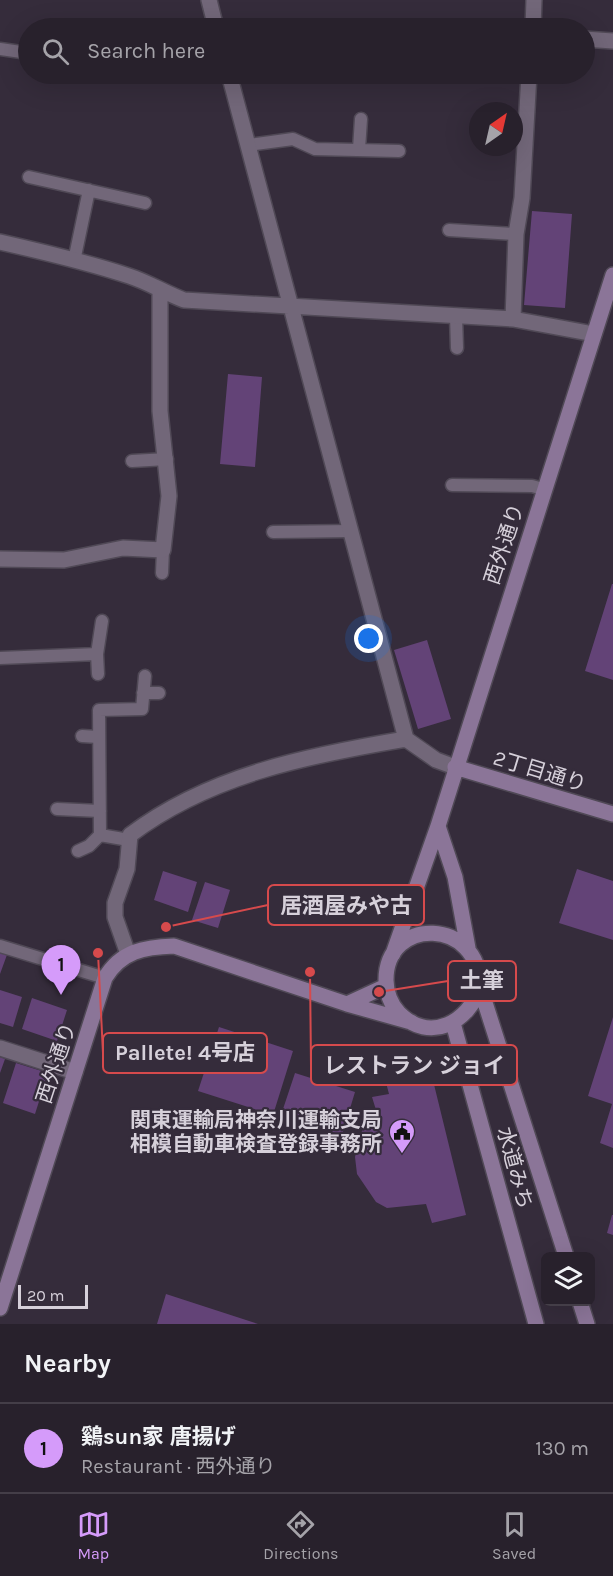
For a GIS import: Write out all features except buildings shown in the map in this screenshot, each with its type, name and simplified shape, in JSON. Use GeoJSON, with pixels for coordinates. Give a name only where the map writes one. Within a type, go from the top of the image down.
{"type":"FeatureCollection","features":[{"type":"Feature","properties":{"kind":"street"},"geometry":{"type":"LineString","coordinates":[[209,0],[214,18]]}},
{"type":"Feature","properties":{"kind":"street"},"geometry":{"type":"LineString","coordinates":[[533,18],[534,0]]}},
{"type":"Feature","properties":{"kind":"street"},"geometry":{"type":"LineString","coordinates":[[595,40],[613,41]]}},
{"type":"Feature","properties":{"kind":"street"},"geometry":{"type":"LineString","coordinates":[[232,84],[406,739],[436,760],[455,767]]}},
{"type":"Feature","properties":{"kind":"street"},"geometry":{"type":"LineString","coordinates":[[513,320],[516,234],[522,198],[528,84]]}},
{"type":"Feature","properties":{"kind":"street"},"geometry":{"type":"LineString","coordinates":[[0,242],[59,255],[132,276],[160,291],[184,300],[513,320],[594,334]]}},
{"type":"Feature","properties":{"kind":"street","name":"西外通り"},"geometry":{"type":"LineString","coordinates":[[393,954],[438,826],[543,489],[613,275]]}},
{"type":"Feature","properties":{"kind":"street"},"geometry":{"type":"LineString","coordinates":[[0,559],[64,560],[123,548],[163,550],[169,496],[167,459],[160,411],[160,291]]}},
{"type":"Feature","properties":{"kind":"street"},"geometry":{"type":"LineString","coordinates":[[406,739],[334,751],[249,774],[206,791],[130,835],[127,869],[115,903],[115,917],[128,954],[149,947],[174,946],[347,1004],[432,1028],[453,1023],[466,1014],[476,1002],[480,987],[480,972],[468,948],[455,877],[438,826]]}},
{"type":"Feature","properties":{"kind":"street","name":"2丁目通り"},"geometry":{"type":"LineString","coordinates":[[455,767],[613,814]]}},
{"type":"Feature","properties":{"kind":"street"},"geometry":{"type":"LineString","coordinates":[[411,1022],[399,1013],[390,1000],[386,986],[388,964],[393,954],[403,943],[429,932],[450,936],[468,948]]}},
{"type":"Feature","properties":{"kind":"street","name":"西外通り"},"geometry":{"type":"LineString","coordinates":[[0,1308],[105,978],[114,963],[128,954]]}},
{"type":"Feature","properties":{"kind":"street"},"geometry":{"type":"LineString","coordinates":[[347,1004],[386,986]]}},
{"type":"Feature","properties":{"kind":"street","name":"水道みち"},"geometry":{"type":"LineString","coordinates":[[480,987],[564,1252]]}},
{"type":"Feature","properties":{"kind":"street","name":"水道みち"},"geometry":{"type":"LineString","coordinates":[[453,1023],[536,1324]]}},
{"type":"Feature","properties":{"kind":"street"},"geometry":{"type":"LineString","coordinates":[[0,1048],[75,1072]]}},
{"type":"Feature","properties":{"kind":"street"},"geometry":{"type":"LineString","coordinates":[[581,1306],[587,1324]]}},
{"type":"Feature","properties":{"kind":"lane"},"geometry":{"type":"LineString","coordinates":[[0,49],[18,52]]}},
{"type":"Feature","properties":{"kind":"lane"},"geometry":{"type":"LineString","coordinates":[[359,149],[361,119]]}},
{"type":"Feature","properties":{"kind":"lane"},"geometry":{"type":"LineString","coordinates":[[248,145],[293,139],[315,149],[399,151]]}},
{"type":"Feature","properties":{"kind":"lane"},"geometry":{"type":"LineString","coordinates":[[29,177],[145,203]]}},
{"type":"Feature","properties":{"kind":"lane"},"geometry":{"type":"LineString","coordinates":[[74,261],[89,190]]}},
{"type":"Feature","properties":{"kind":"lane"},"geometry":{"type":"LineString","coordinates":[[449,230],[516,234]]}},
{"type":"Feature","properties":{"kind":"lane"},"geometry":{"type":"LineString","coordinates":[[456,316],[457,348]]}},
{"type":"Feature","properties":{"kind":"lane"},"geometry":{"type":"LineString","coordinates":[[132,460],[167,459]]}},
{"type":"Feature","properties":{"kind":"lane"},"geometry":{"type":"LineString","coordinates":[[452,485],[532,486],[543,489]]}},
{"type":"Feature","properties":{"kind":"lane"},"geometry":{"type":"LineString","coordinates":[[273,532],[351,531]]}},
{"type":"Feature","properties":{"kind":"lane"},"geometry":{"type":"LineString","coordinates":[[162,573],[163,550]]}},
{"type":"Feature","properties":{"kind":"lane"},"geometry":{"type":"LineString","coordinates":[[98,674],[97,654],[102,621]]}},
{"type":"Feature","properties":{"kind":"lane"},"geometry":{"type":"LineString","coordinates":[[0,658],[97,654]]}},
{"type":"Feature","properties":{"kind":"lane"},"geometry":{"type":"LineString","coordinates":[[78,851],[89,846],[100,835],[99,710],[142,709],[145,676]]}},
{"type":"Feature","properties":{"kind":"lane"},"geometry":{"type":"LineString","coordinates":[[143,693],[159,693]]}},
{"type":"Feature","properties":{"kind":"lane"},"geometry":{"type":"LineString","coordinates":[[82,736],[98,737]]}},
{"type":"Feature","properties":{"kind":"lane"},"geometry":{"type":"LineString","coordinates":[[57,809],[100,811]]}},
{"type":"Feature","properties":{"kind":"lane"},"geometry":{"type":"LineString","coordinates":[[100,835],[129,840]]}},
{"type":"Feature","properties":{"kind":"lane"},"geometry":{"type":"LineString","coordinates":[[0,946],[105,978]]}},
{"type":"Feature","properties":{"kind":"place","name":"居酒屋みや古"},"geometry":{"type":"Point","coordinates":[166,927]}},
{"type":"Feature","properties":{"kind":"place","name":"Pallete! 4号店"},"geometry":{"type":"Point","coordinates":[98,953]}},
{"type":"Feature","properties":{"kind":"place","name":"レストラン ジョイ"},"geometry":{"type":"Point","coordinates":[310,972]}},
{"type":"Feature","properties":{"kind":"place","name":"土筆"},"geometry":{"type":"Point","coordinates":[379,992]}},
{"type":"Feature","properties":{"kind":"place","name":"鷄sun家 唐揚げ"},"geometry":{"type":"Point","coordinates":[61,995]}},
{"type":"Feature","properties":{"kind":"place","name":"関東運輸局神奈川運輸支局 相模自動車検査登録事務所"},"geometry":{"type":"Point","coordinates":[402,1155]}}]}
